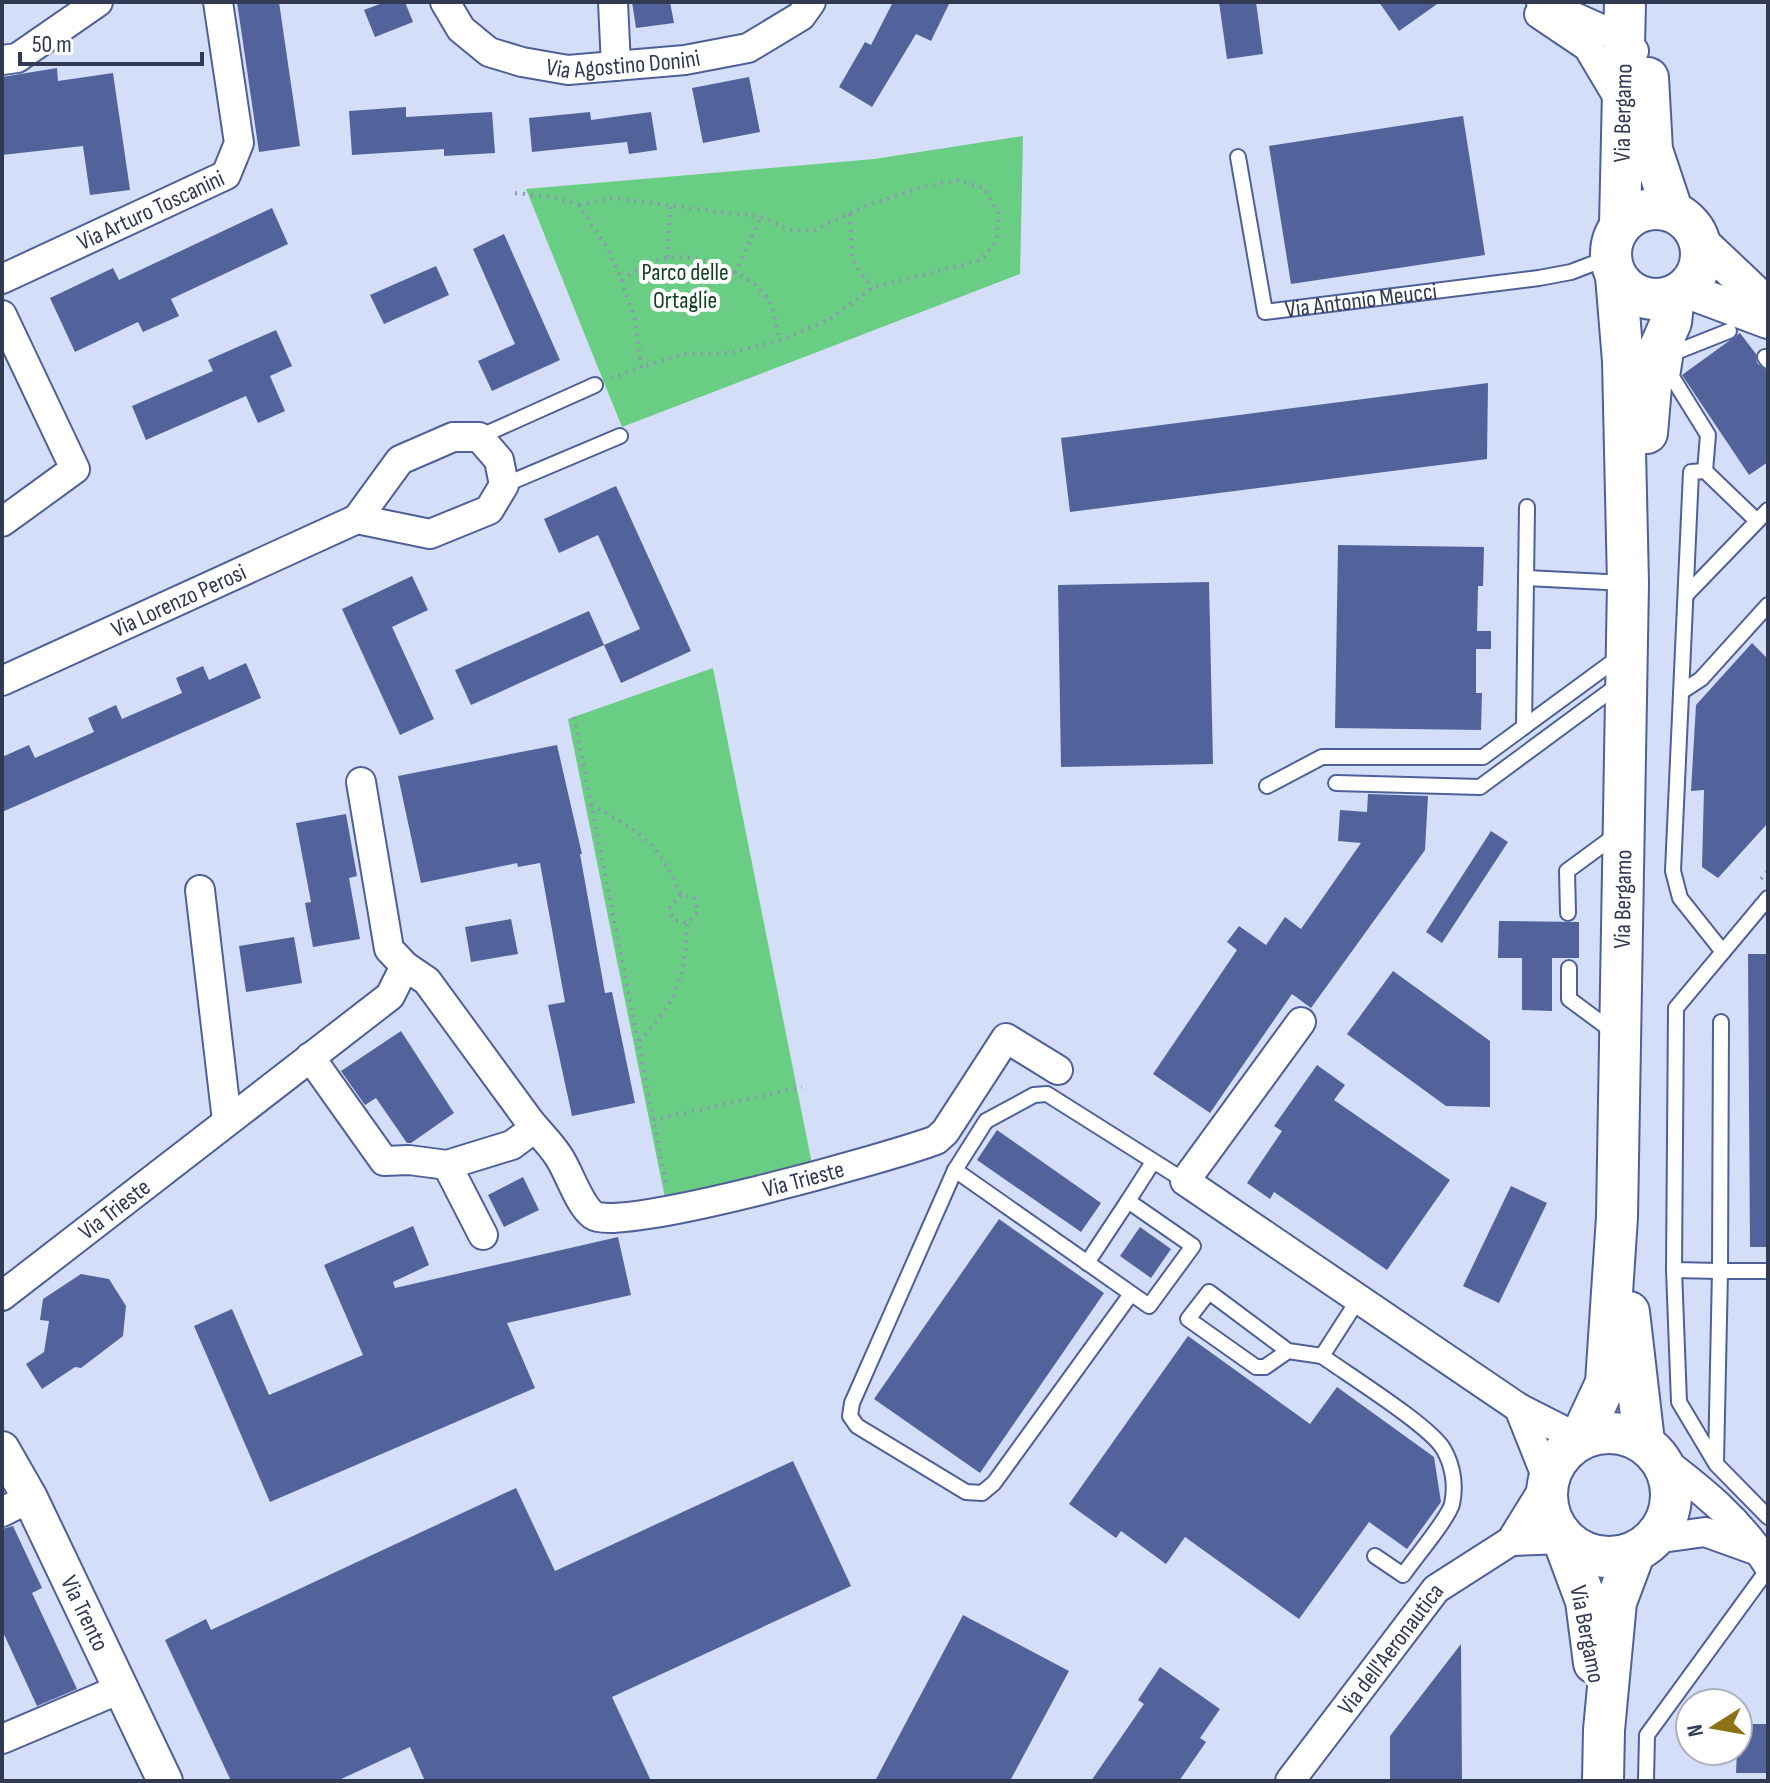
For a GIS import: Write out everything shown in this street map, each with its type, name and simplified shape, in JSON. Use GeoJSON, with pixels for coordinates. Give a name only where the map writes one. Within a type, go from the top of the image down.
{"type":"FeatureCollection","features":[{"type":"Feature","properties":{"kind":"main road","name":"Via Bergamo"},"geometry":{"type":"LineString","coordinates":[[1580,1439],[1606,1383],[1617,1217],[1628,583],[1623,361],[1615,253],[1650,2]]}},
{"type":"Feature","properties":{"kind":"main road","name":"Via Bergamo"},"geometry":{"type":"LineString","coordinates":[[1624,20],[1635,103],[1672,210]]}},
{"type":"Feature","properties":{"kind":"main road"},"geometry":{"type":"LineString","coordinates":[[1672,210],[1693,226],[1700,241],[1700,263],[1680,293],[1645,297],[1629,291],[1615,253],[1637,214],[1672,210]]}},
{"type":"Feature","properties":{"kind":"main road","name":"Via Bergamo"},"geometry":{"type":"LineString","coordinates":[[1628,583],[1644,469],[1653,363],[1680,293]]}},
{"type":"Feature","properties":{"kind":"main road","name":"Via Bergamo"},"geometry":{"type":"LineString","coordinates":[[1617,1217],[1652,1450]]}},
{"type":"Feature","properties":{"kind":"main road"},"geometry":{"type":"LineString","coordinates":[[1601,1433],[1623,1434],[1652,1450],[1671,1485],[1669,1514],[1644,1546],[1615,1558],[1596,1557],[1578,1551],[1563,1539],[1548,1512],[1548,1481],[1559,1456],[1580,1439],[1601,1433]]}},
{"type":"Feature","properties":{"kind":"main road","name":"Via Bergamo"},"geometry":{"type":"LineString","coordinates":[[1563,1539],[1586,1601],[1604,1730]]}},
{"type":"Feature","properties":{"kind":"main road","name":"Via Bergamo"},"geometry":{"type":"LineString","coordinates":[[1603,1781],[1604,1730],[1616,1602],[1644,1546]]}},
{"type":"Feature","properties":{"kind":"street"},"geometry":{"type":"LineString","coordinates":[[2,60],[17,58],[98,2]]}},
{"type":"Feature","properties":{"kind":"street","name":"Via Arturo Toscanini"},"geometry":{"type":"LineString","coordinates":[[2,279],[226,175],[239,143],[218,2]]}},
{"type":"Feature","properties":{"kind":"street","name":"Via Agostino Donini"},"geometry":{"type":"LineString","coordinates":[[445,2],[461,29],[489,52],[522,62],[568,70],[685,60],[748,48],[801,16],[811,2]]}},
{"type":"Feature","properties":{"kind":"street"},"geometry":{"type":"LineString","coordinates":[[613,2],[616,66]]}},
{"type":"Feature","properties":{"kind":"street"},"geometry":{"type":"LineString","coordinates":[[1528,2],[1535,12],[1588,47],[1635,103]]}},
{"type":"Feature","properties":{"kind":"street"},"geometry":{"type":"LineString","coordinates":[[1541,2],[1585,9],[1624,20]]}},
{"type":"Feature","properties":{"kind":"street"},"geometry":{"type":"LineString","coordinates":[[1700,241],[1768,308]]}},
{"type":"Feature","properties":{"kind":"street"},"geometry":{"type":"LineString","coordinates":[[1680,293],[1768,321]]}},
{"type":"Feature","properties":{"kind":"street"},"geometry":{"type":"LineString","coordinates":[[2,315],[75,469],[2,522]]}},
{"type":"Feature","properties":{"kind":"street","name":"Via Lorenzo Perosi"},"geometry":{"type":"LineString","coordinates":[[2,681],[357,519],[400,460],[453,437],[479,437]]}},
{"type":"Feature","properties":{"kind":"street"},"geometry":{"type":"LineString","coordinates":[[357,519],[430,534],[489,510],[504,485],[499,460],[479,437]]}},
{"type":"Feature","properties":{"kind":"street","name":"Via Trieste"},"geometry":{"type":"LineString","coordinates":[[361,782],[389,949],[405,966],[427,981],[557,1154],[594,1216],[615,1219],[671,1210],[822,1174],[936,1140],[945,1132],[1006,1038],[1058,1070]]}},
{"type":"Feature","properties":{"kind":"street"},"geometry":{"type":"LineString","coordinates":[[200,890],[227,1121]]}},
{"type":"Feature","properties":{"kind":"street","name":"Via Trieste"},"geometry":{"type":"LineString","coordinates":[[2,1296],[390,996],[405,966]]}},
{"type":"Feature","properties":{"kind":"street"},"geometry":{"type":"LineString","coordinates":[[1301,1022],[1185,1181],[1519,1408],[1580,1439]]}},
{"type":"Feature","properties":{"kind":"street"},"geometry":{"type":"LineString","coordinates":[[310,1057],[384,1161],[409,1160],[447,1165],[512,1145],[535,1128]]}},
{"type":"Feature","properties":{"kind":"street"},"geometry":{"type":"LineString","coordinates":[[447,1165],[483,1235]]}},
{"type":"Feature","properties":{"kind":"street"},"geometry":{"type":"LineString","coordinates":[[1519,1408],[1548,1481]]}},
{"type":"Feature","properties":{"kind":"street","name":"Via Trento"},"geometry":{"type":"LineString","coordinates":[[2,1449],[16,1505],[120,1689],[165,1781]]}},
{"type":"Feature","properties":{"kind":"street"},"geometry":{"type":"LineString","coordinates":[[1652,1450],[1717,1502],[1765,1562]]}},
{"type":"Feature","properties":{"kind":"street","name":"Via dell'Aeronautica"},"geometry":{"type":"LineString","coordinates":[[1290,1781],[1436,1589],[1511,1541],[1548,1481]]}},
{"type":"Feature","properties":{"kind":"street"},"geometry":{"type":"LineString","coordinates":[[1644,1546],[1705,1532],[1765,1562]]}},
{"type":"Feature","properties":{"kind":"street"},"geometry":{"type":"LineString","coordinates":[[1511,1541],[1563,1539]]}},
{"type":"Feature","properties":{"kind":"street"},"geometry":{"type":"LineString","coordinates":[[2,1739],[120,1689]]}},
{"type":"Feature","properties":{"kind":"lane","name":"Via Antonio Meucci"},"geometry":{"type":"LineString","coordinates":[[1238,157],[1265,312],[1539,278],[1571,272],[1615,253]]}},
{"type":"Feature","properties":{"kind":"lane"},"geometry":{"type":"LineString","coordinates":[[1705,471],[1708,435],[1672,377],[1676,352],[1729,331]]}},
{"type":"Feature","properties":{"kind":"lane"},"geometry":{"type":"LineString","coordinates":[[479,437],[595,385]]}},
{"type":"Feature","properties":{"kind":"lane"},"geometry":{"type":"LineString","coordinates":[[504,485],[620,436]]}},
{"type":"Feature","properties":{"kind":"lane"},"geometry":{"type":"LineString","coordinates":[[1686,595],[1763,515],[1705,471],[1691,472],[1673,871],[1680,898],[1723,952]]}},
{"type":"Feature","properties":{"kind":"lane"},"geometry":{"type":"LineString","coordinates":[[1524,727],[1527,507]]}},
{"type":"Feature","properties":{"kind":"lane"},"geometry":{"type":"LineString","coordinates":[[1526,578],[1628,583]]}},
{"type":"Feature","properties":{"kind":"lane"},"geometry":{"type":"LineString","coordinates":[[1681,692],[1701,679],[1768,605]]}},
{"type":"Feature","properties":{"kind":"lane"},"geometry":{"type":"LineString","coordinates":[[1267,786],[1322,757],[1483,757],[1524,727],[1627,666]]}},
{"type":"Feature","properties":{"kind":"lane"},"geometry":{"type":"LineString","coordinates":[[1336,783],[1480,787],[1627,666]]}},
{"type":"Feature","properties":{"kind":"lane"},"geometry":{"type":"LineString","coordinates":[[1568,913],[1567,871],[1623,830]]}},
{"type":"Feature","properties":{"kind":"lane"},"geometry":{"type":"LineString","coordinates":[[1768,898],[1676,1008],[1674,1270],[1679,1402],[1716,1464],[1768,1517]]}},
{"type":"Feature","properties":{"kind":"lane"},"geometry":{"type":"LineString","coordinates":[[1569,968],[1569,999],[1621,1038]]}},
{"type":"Feature","properties":{"kind":"lane"},"geometry":{"type":"LineString","coordinates":[[1716,1464],[1721,1022]]}},
{"type":"Feature","properties":{"kind":"lane"},"geometry":{"type":"LineString","coordinates":[[1131,1294],[994,1483],[982,1493],[966,1492],[857,1426],[850,1416],[852,1403],[955,1170],[986,1121],[1034,1095],[1047,1094],[1185,1181]]}},
{"type":"Feature","properties":{"kind":"lane"},"geometry":{"type":"LineString","coordinates":[[1087,1263],[1153,1162]]}},
{"type":"Feature","properties":{"kind":"lane"},"geometry":{"type":"LineString","coordinates":[[955,1170],[1149,1306],[1193,1246],[1128,1201]]}},
{"type":"Feature","properties":{"kind":"lane"},"geometry":{"type":"LineString","coordinates":[[1674,1270],[1768,1271]]}},
{"type":"Feature","properties":{"kind":"lane"},"geometry":{"type":"LineString","coordinates":[[1288,1351],[1265,1367],[1256,1367],[1188,1319],[1209,1292],[1288,1351],[1322,1356],[1416,1423],[1443,1446],[1452,1467],[1452,1507],[1403,1575],[1375,1556]]}},
{"type":"Feature","properties":{"kind":"lane"},"geometry":{"type":"LineString","coordinates":[[1322,1356],[1358,1300]]}},
{"type":"Feature","properties":{"kind":"lane"},"geometry":{"type":"LineString","coordinates":[[1646,1781],[1647,1735],[1765,1562]]}},
{"type":"Feature","properties":{"kind":"path"},"geometry":{"type":"LineString","coordinates":[[515,193],[552,197],[579,205],[612,198],[761,217],[789,230],[813,231],[923,187],[958,180],[984,188],[998,212],[997,240],[981,260],[872,288],[830,319],[779,341],[729,353],[683,354],[595,385]]}},
{"type":"Feature","properties":{"kind":"path"},"geometry":{"type":"LineString","coordinates":[[579,205],[608,249],[622,281],[636,323],[641,367]]}},
{"type":"Feature","properties":{"kind":"path"},"geometry":{"type":"LineString","coordinates":[[667,257],[671,206]]}},
{"type":"Feature","properties":{"kind":"path"},"geometry":{"type":"LineString","coordinates":[[850,214],[852,260],[872,288]]}},
{"type":"Feature","properties":{"kind":"path"},"geometry":{"type":"LineString","coordinates":[[735,273],[761,217]]}},
{"type":"Feature","properties":{"kind":"path"},"geometry":{"type":"LineString","coordinates":[[622,281],[633,270],[667,257],[700,259],[735,273],[769,299],[779,341]]}},
{"type":"Feature","properties":{"kind":"path"},"geometry":{"type":"LineString","coordinates":[[574,717],[671,1210]]}},
{"type":"Feature","properties":{"kind":"path"},"geometry":{"type":"LineString","coordinates":[[591,805],[632,826],[652,844],[670,869],[681,895]]}},
{"type":"Feature","properties":{"kind":"path"},"geometry":{"type":"LineString","coordinates":[[638,1042],[661,1019],[678,988],[687,955],[687,923],[698,912],[694,898],[681,895]]}},
{"type":"Feature","properties":{"kind":"path"},"geometry":{"type":"LineString","coordinates":[[681,895],[670,907],[673,919],[687,923]]}},
{"type":"Feature","properties":{"kind":"path"},"geometry":{"type":"LineString","coordinates":[[653,1120],[802,1087]]}},
{"type":"Feature","properties":{"kind":"green space","name":"Parco delle Ortaglie"},"geometry":{"type":"Polygon","coordinates":[[[1023,136],[1020,274],[622,427],[526,189],[874,159],[1023,136]]]}},
{"type":"Feature","properties":{"kind":"green space"},"geometry":{"type":"Polygon","coordinates":[[[713,668],[812,1164],[665,1198],[568,719],[713,668]]]}},
{"type":"Feature","properties":{"kind":"building"},"geometry":{"type":"Polygon","coordinates":[[[237,2],[279,2],[300,146],[259,152],[237,2]]]}},
{"type":"Feature","properties":{"kind":"building"},"geometry":{"type":"Polygon","coordinates":[[[385,2],[405,2],[413,22],[375,37],[364,10],[385,2]]]}},
{"type":"Feature","properties":{"kind":"building"},"geometry":{"type":"Polygon","coordinates":[[[632,2],[670,2],[674,23],[636,28],[632,2]]]}},
{"type":"Feature","properties":{"kind":"building"},"geometry":{"type":"Polygon","coordinates":[[[893,2],[950,2],[931,41],[916,34],[872,107],[839,87],[865,42],[871,45],[893,2]]]}},
{"type":"Feature","properties":{"kind":"building"},"geometry":{"type":"Polygon","coordinates":[[[1219,2],[1256,2],[1263,54],[1227,59],[1219,2]]]}},
{"type":"Feature","properties":{"kind":"building"},"geometry":{"type":"Polygon","coordinates":[[[1379,2],[1440,2],[1399,31],[1379,2]]]}},
{"type":"Feature","properties":{"kind":"building"},"geometry":{"type":"Polygon","coordinates":[[[57,68],[58,81],[113,73],[130,190],[90,195],[83,146],[2,155],[2,77],[57,68]]]}},
{"type":"Feature","properties":{"kind":"building"},"geometry":{"type":"Polygon","coordinates":[[[749,77],[760,132],[703,143],[692,88],[749,77]]]}},
{"type":"Feature","properties":{"kind":"building"},"geometry":{"type":"Polygon","coordinates":[[[406,107],[406,117],[492,112],[495,153],[444,156],[444,149],[352,155],[349,111],[406,107]]]}},
{"type":"Feature","properties":{"kind":"building"},"geometry":{"type":"Polygon","coordinates":[[[590,112],[591,120],[651,112],[657,150],[629,154],[627,142],[532,152],[529,118],[590,112]]]}},
{"type":"Feature","properties":{"kind":"building"},"geometry":{"type":"Polygon","coordinates":[[[1463,116],[1485,255],[1291,284],[1269,146],[1463,116]]]}},
{"type":"Feature","properties":{"kind":"building"},"geometry":{"type":"Polygon","coordinates":[[[272,208],[288,244],[171,299],[179,316],[143,332],[138,322],[75,352],[50,298],[113,268],[119,280],[272,208]]]}},
{"type":"Feature","properties":{"kind":"building"},"geometry":{"type":"Polygon","coordinates":[[[504,234],[560,360],[492,391],[478,361],[515,344],[473,249],[504,234]]]}},
{"type":"Feature","properties":{"kind":"building"},"geometry":{"type":"Polygon","coordinates":[[[436,266],[449,295],[384,324],[370,295],[436,266]]]}},
{"type":"Feature","properties":{"kind":"building"},"geometry":{"type":"Polygon","coordinates":[[[276,330],[292,366],[270,376],[285,411],[258,423],[246,396],[146,440],[132,406],[213,371],[208,360],[276,330]]]}},
{"type":"Feature","properties":{"kind":"building"},"geometry":{"type":"Polygon","coordinates":[[[1740,333],[1756,354],[1757,363],[1768,372],[1768,462],[1749,475],[1682,375],[1740,333]]]}},
{"type":"Feature","properties":{"kind":"building"},"geometry":{"type":"Polygon","coordinates":[[[1488,383],[1487,459],[1070,512],[1061,438],[1488,383]]]}},
{"type":"Feature","properties":{"kind":"building"},"geometry":{"type":"Polygon","coordinates":[[[616,486],[691,651],[621,683],[604,645],[640,629],[598,535],[559,553],[544,519],[616,486]]]}},
{"type":"Feature","properties":{"kind":"building"},"geometry":{"type":"Polygon","coordinates":[[[1338,545],[1484,547],[1483,586],[1478,586],[1477,631],[1491,631],[1491,649],[1476,649],[1476,693],[1482,693],[1481,730],[1335,728],[1338,545]]]}},
{"type":"Feature","properties":{"kind":"building"},"geometry":{"type":"Polygon","coordinates":[[[412,576],[428,610],[392,627],[434,719],[400,735],[342,609],[412,576]]]}},
{"type":"Feature","properties":{"kind":"building"},"geometry":{"type":"Polygon","coordinates":[[[1209,582],[1213,764],[1061,767],[1058,585],[1209,582]]]}},
{"type":"Feature","properties":{"kind":"building"},"geometry":{"type":"Polygon","coordinates":[[[589,611],[604,645],[471,705],[455,670],[589,611]]]}},
{"type":"Feature","properties":{"kind":"building"},"geometry":{"type":"Polygon","coordinates":[[[1752,643],[1768,659],[1768,823],[1718,878],[1702,867],[1704,790],[1691,791],[1696,705],[1752,643]]]}},
{"type":"Feature","properties":{"kind":"building"},"geometry":{"type":"Polygon","coordinates":[[[246,663],[261,698],[2,812],[2,757],[29,745],[35,758],[94,732],[88,718],[116,705],[122,719],[182,693],[176,678],[203,666],[209,680],[246,663]]]}},
{"type":"Feature","properties":{"kind":"building"},"geometry":{"type":"Polygon","coordinates":[[[557,745],[582,854],[605,993],[612,992],[635,1103],[572,1116],[548,1005],[565,1002],[540,863],[518,867],[517,863],[421,883],[398,776],[557,745]]]}},
{"type":"Feature","properties":{"kind":"building"},"geometry":{"type":"Polygon","coordinates":[[[1368,794],[1428,796],[1425,850],[1311,1008],[1292,994],[1210,1113],[1153,1074],[1237,950],[1227,942],[1239,926],[1266,945],[1285,917],[1301,929],[1361,843],[1338,841],[1340,810],[1367,812],[1368,794]]]}},
{"type":"Feature","properties":{"kind":"building"},"geometry":{"type":"Polygon","coordinates":[[[346,814],[357,876],[349,878],[360,939],[313,947],[305,903],[311,902],[296,823],[346,814]]]}},
{"type":"Feature","properties":{"kind":"building"},"geometry":{"type":"Polygon","coordinates":[[[1491,831],[1508,842],[1442,943],[1426,932],[1491,831]]]}},
{"type":"Feature","properties":{"kind":"building"},"geometry":{"type":"Polygon","coordinates":[[[511,919],[518,954],[471,962],[465,927],[511,919]]]}},
{"type":"Feature","properties":{"kind":"building"},"geometry":{"type":"Polygon","coordinates":[[[1499,921],[1579,922],[1579,958],[1552,958],[1552,1011],[1522,1010],[1522,958],[1498,958],[1499,921]]]}},
{"type":"Feature","properties":{"kind":"building"},"geometry":{"type":"Polygon","coordinates":[[[294,937],[302,983],[246,992],[239,946],[294,937]]]}},
{"type":"Feature","properties":{"kind":"building"},"geometry":{"type":"Polygon","coordinates":[[[1748,954],[1768,954],[1768,1247],[1750,1247],[1748,954]]]}},
{"type":"Feature","properties":{"kind":"building"},"geometry":{"type":"Polygon","coordinates":[[[1393,971],[1490,1041],[1490,1107],[1446,1106],[1347,1034],[1393,971]]]}},
{"type":"Feature","properties":{"kind":"building"},"geometry":{"type":"Polygon","coordinates":[[[401,1031],[454,1113],[411,1143],[407,1143],[376,1098],[365,1105],[341,1071],[401,1031]]]}},
{"type":"Feature","properties":{"kind":"building"},"geometry":{"type":"Polygon","coordinates":[[[1317,1065],[1345,1085],[1334,1100],[1450,1180],[1387,1270],[1274,1192],[1270,1199],[1247,1183],[1282,1131],[1274,1126],[1317,1065]]]}},
{"type":"Feature","properties":{"kind":"building"},"geometry":{"type":"Polygon","coordinates":[[[997,1130],[1101,1203],[1081,1232],[977,1160],[997,1130]]]}},
{"type":"Feature","properties":{"kind":"building"},"geometry":{"type":"Polygon","coordinates":[[[523,1177],[539,1210],[504,1227],[488,1195],[523,1177]]]}},
{"type":"Feature","properties":{"kind":"building"},"geometry":{"type":"Polygon","coordinates":[[[1511,1186],[1547,1203],[1499,1303],[1463,1286],[1511,1186]]]}},
{"type":"Feature","properties":{"kind":"building"},"geometry":{"type":"Polygon","coordinates":[[[999,1219],[1104,1293],[980,1473],[874,1399],[999,1219]]]}},
{"type":"Feature","properties":{"kind":"building"},"geometry":{"type":"Polygon","coordinates":[[[413,1226],[429,1265],[393,1282],[395,1288],[618,1237],[631,1295],[507,1323],[535,1388],[270,1502],[194,1326],[232,1309],[269,1395],[363,1355],[324,1265],[413,1226]]]}},
{"type":"Feature","properties":{"kind":"building"},"geometry":{"type":"Polygon","coordinates":[[[1140,1227],[1171,1249],[1151,1278],[1120,1256],[1140,1227]]]}},
{"type":"Feature","properties":{"kind":"building"},"geometry":{"type":"Polygon","coordinates":[[[81,1274],[109,1279],[126,1306],[123,1336],[81,1368],[75,1367],[42,1389],[26,1364],[44,1352],[49,1321],[40,1320],[43,1299],[81,1274]]]}},
{"type":"Feature","properties":{"kind":"building"},"geometry":{"type":"Polygon","coordinates":[[[1188,1336],[1310,1424],[1337,1387],[1434,1457],[1441,1502],[1407,1549],[1369,1522],[1299,1619],[1185,1537],[1166,1564],[1121,1531],[1116,1538],[1069,1504],[1188,1336]]]}},
{"type":"Feature","properties":{"kind":"building"},"geometry":{"type":"Polygon","coordinates":[[[793,1461],[851,1586],[612,1697],[651,1781],[425,1781],[410,1747],[337,1781],[231,1781],[165,1640],[206,1619],[211,1630],[516,1488],[555,1571],[793,1461]]]}},
{"type":"Feature","properties":{"kind":"building"},"geometry":{"type":"Polygon","coordinates":[[[13,1526],[42,1588],[32,1593],[77,1689],[37,1706],[2,1630],[2,1529],[13,1526]]]}},
{"type":"Feature","properties":{"kind":"building"},"geometry":{"type":"Polygon","coordinates":[[[963,1615],[1069,1671],[1010,1781],[875,1781],[963,1615]]]}},
{"type":"Feature","properties":{"kind":"building"},"geometry":{"type":"Polygon","coordinates":[[[1461,1644],[1462,1781],[1390,1781],[1390,1736],[1461,1644]]]}},
{"type":"Feature","properties":{"kind":"building"},"geometry":{"type":"Polygon","coordinates":[[[1160,1667],[1220,1709],[1200,1738],[1206,1742],[1179,1781],[1091,1781],[1144,1704],[1138,1700],[1160,1667]]]}},
{"type":"Feature","properties":{"kind":"building"},"geometry":{"type":"Polygon","coordinates":[[[1754,1724],[1768,1724],[1768,1773],[1736,1773],[1736,1767],[1754,1767],[1754,1724]]]}}]}
